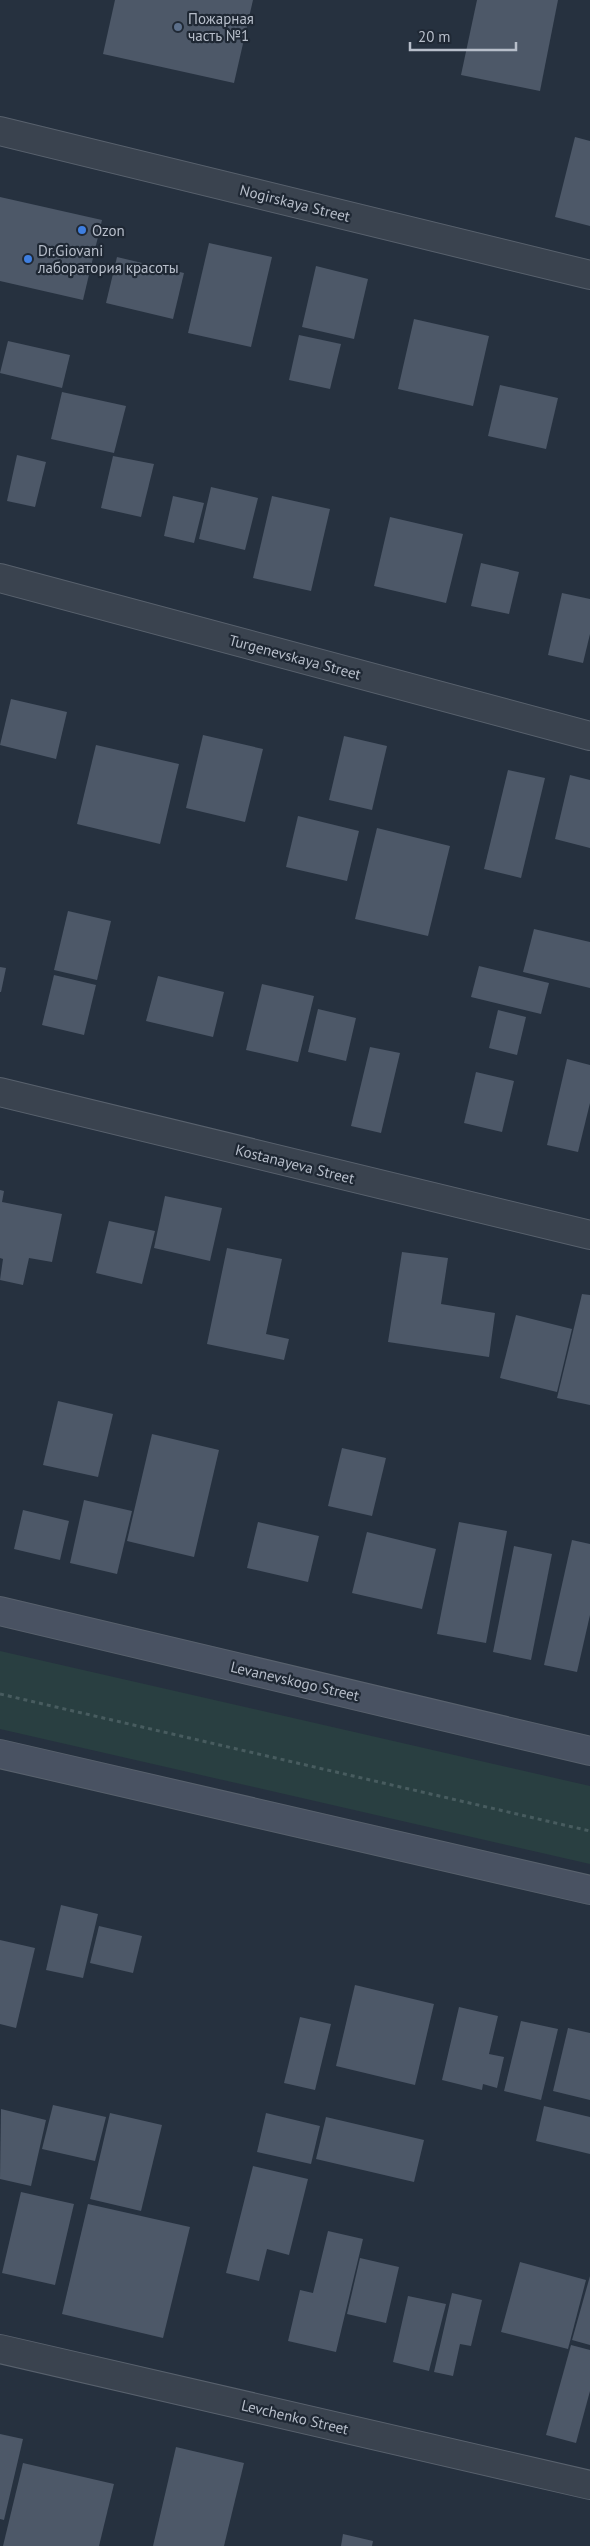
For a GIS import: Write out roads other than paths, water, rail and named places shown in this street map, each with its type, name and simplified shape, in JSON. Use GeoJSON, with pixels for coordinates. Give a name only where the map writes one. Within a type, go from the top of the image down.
{"type":"FeatureCollection","features":[{"type":"Feature","properties":{"kind":"street","name":"Nogirskaya Street"},"geometry":{"type":"LineString","coordinates":[[0,131],[590,275]]}},
{"type":"Feature","properties":{"kind":"street","name":"Turgenevskaya Street"},"geometry":{"type":"LineString","coordinates":[[0,578],[590,736]]}},
{"type":"Feature","properties":{"kind":"street","name":"Kostanayeva Street"},"geometry":{"type":"LineString","coordinates":[[0,1092],[590,1236]]}},
{"type":"Feature","properties":{"kind":"street","name":"Levanevskogo Street"},"geometry":{"type":"LineString","coordinates":[[0,1611],[590,1751]]}},
{"type":"Feature","properties":{"kind":"street"},"geometry":{"type":"LineString","coordinates":[[0,1754],[590,1890]]}},
{"type":"Feature","properties":{"kind":"street","name":"Levchenko Street"},"geometry":{"type":"LineString","coordinates":[[0,2349],[590,2485]]}},
{"type":"Feature","properties":{"kind":"place","name":"Пожарная часть №1"},"geometry":{"type":"Point","coordinates":[178,27]}},
{"type":"Feature","properties":{"kind":"place","name":"Ozon"},"geometry":{"type":"Point","coordinates":[82,230]}},
{"type":"Feature","properties":{"kind":"place","name":"Dr.Giovani лаборатория красоты"},"geometry":{"type":"Point","coordinates":[28,259]}}]}
